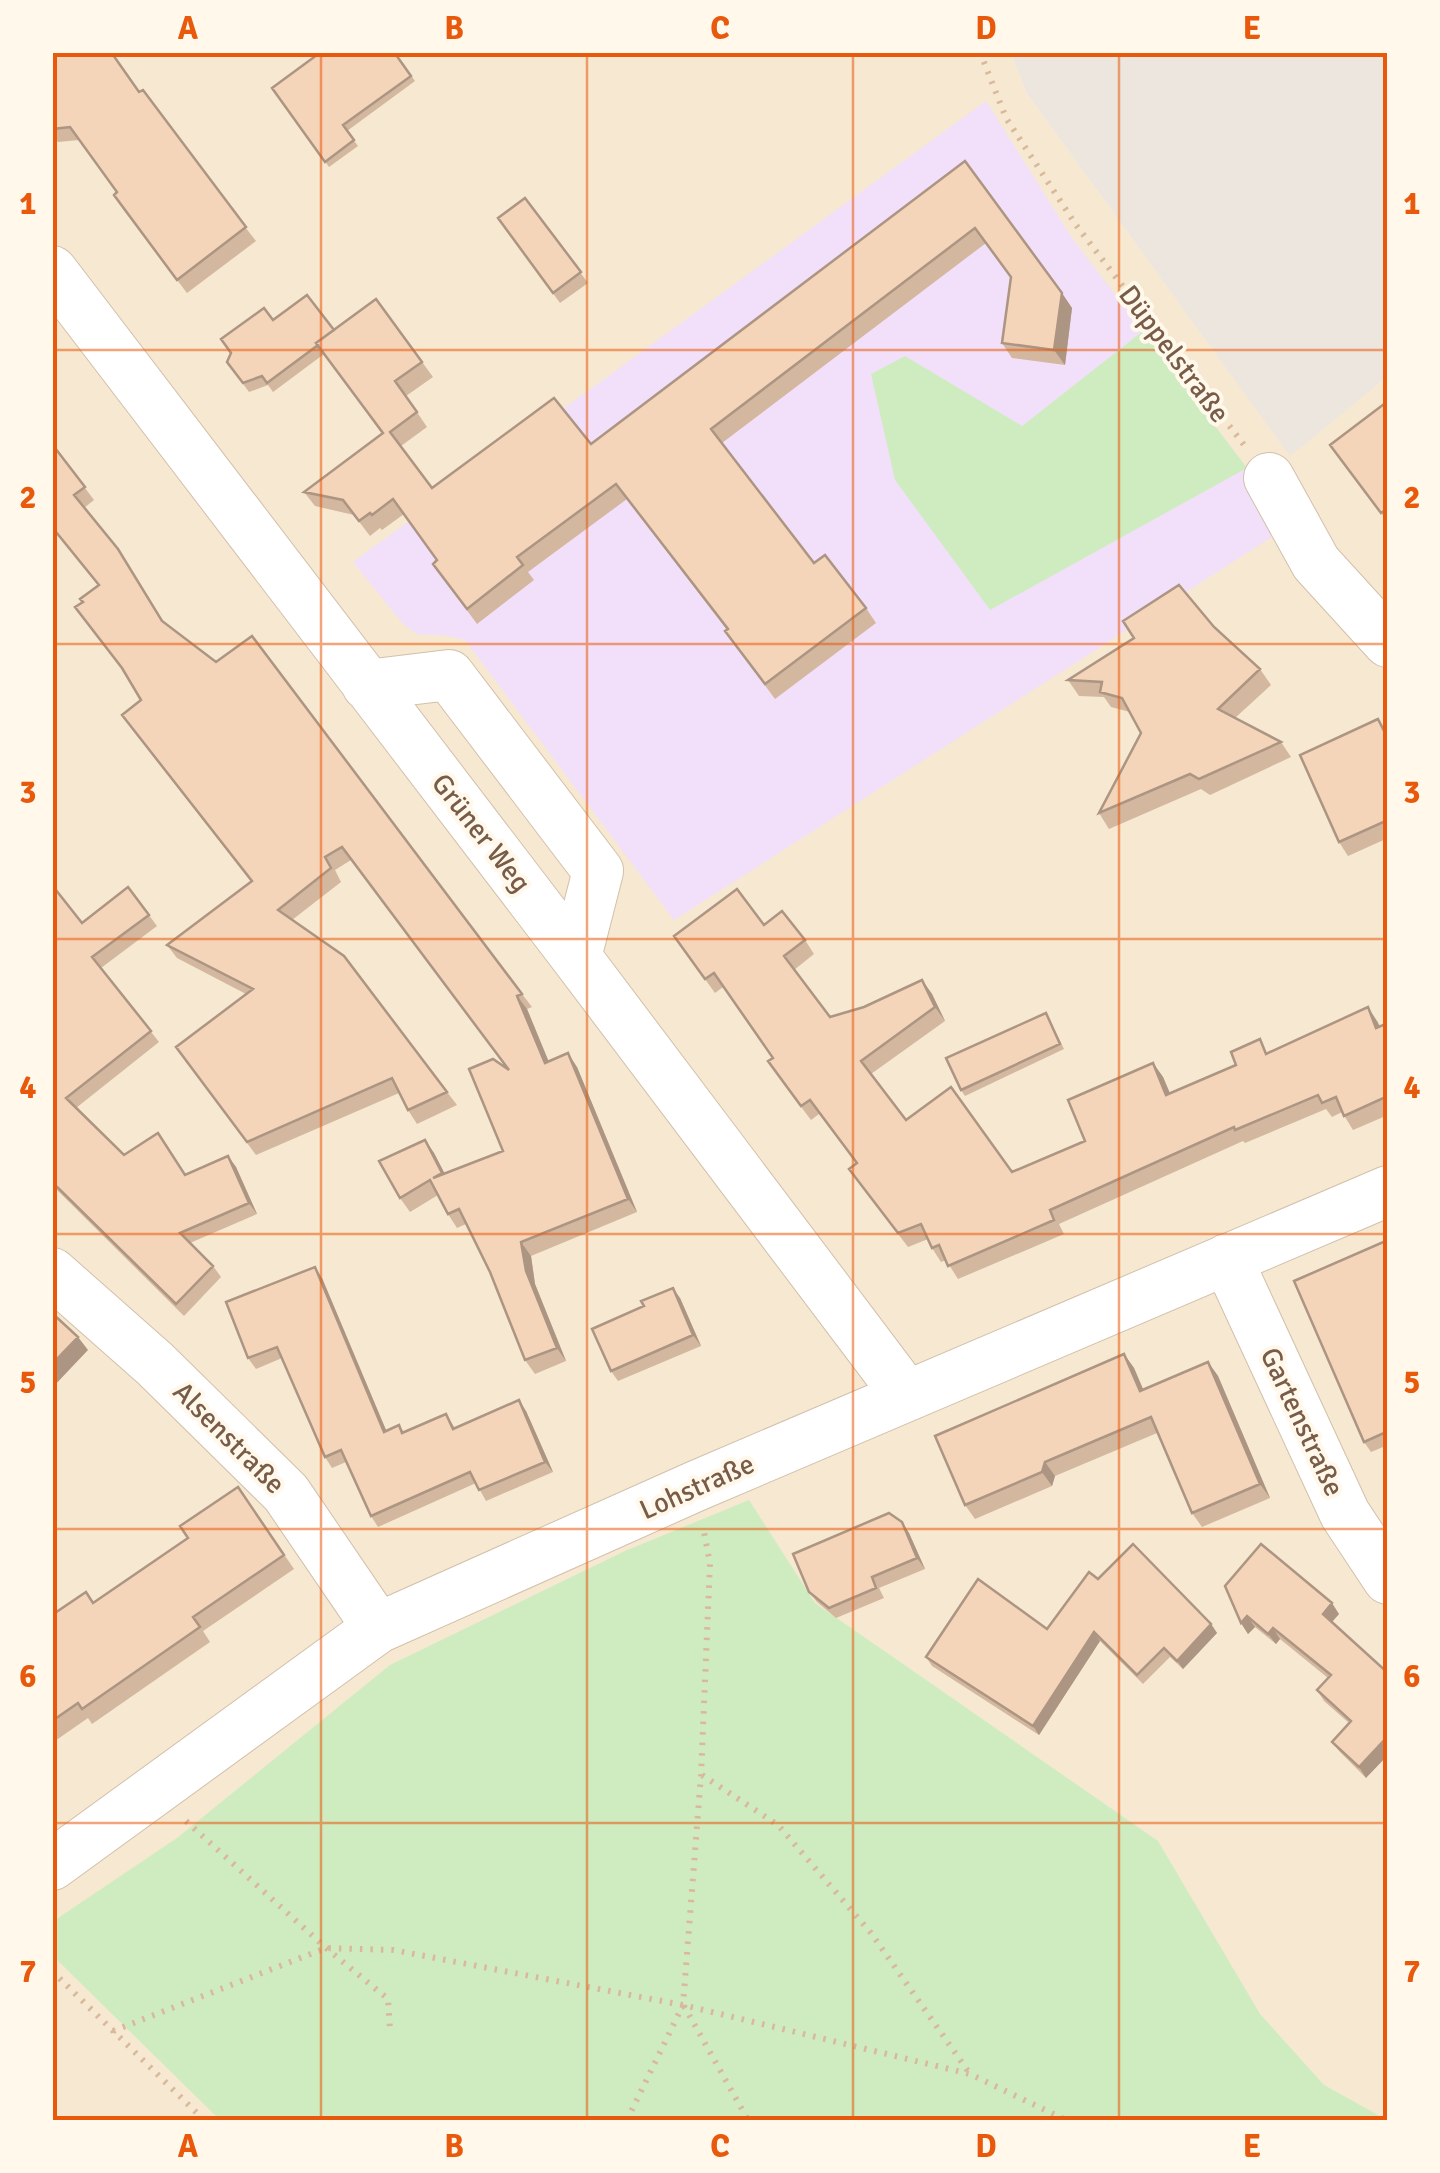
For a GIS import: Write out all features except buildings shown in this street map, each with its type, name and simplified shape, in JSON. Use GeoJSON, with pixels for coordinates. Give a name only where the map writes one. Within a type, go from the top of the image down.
{"type":"FeatureCollection","features":[{"type":"Feature","properties":{"kind":"street","name":"Grüner Weg"},"geometry":{"type":"LineString","coordinates":[[52,271],[907,1396]]}},
{"type":"Feature","properties":{"kind":"street"},"geometry":{"type":"LineString","coordinates":[[1268,478],[1316,563],[1388,642]]}},
{"type":"Feature","properties":{"kind":"street"},"geometry":{"type":"LineString","coordinates":[[368,686],[449,675],[598,872],[576,957]]}},
{"type":"Feature","properties":{"kind":"street","name":"Lohstraße"},"geometry":{"type":"LineString","coordinates":[[52,1865],[378,1628],[696,1486],[1388,1191]]}},
{"type":"Feature","properties":{"kind":"street","name":"Gartenstraße"},"geometry":{"type":"LineString","coordinates":[[1227,1260],[1345,1514],[1388,1579]]}},
{"type":"Feature","properties":{"kind":"street","name":"Alsenstraße"},"geometry":{"type":"LineString","coordinates":[[52,1273],[155,1364],[286,1493],[378,1628]]}},
{"type":"Feature","properties":{"kind":"path","name":"Düppelstraße"},"geometry":{"type":"LineString","coordinates":[[980,52],[1006,118],[1076,224],[1268,478]]}},
{"type":"Feature","properties":{"kind":"path"},"geometry":{"type":"LineString","coordinates":[[626,2120],[684,2005],[701,1774],[710,1564],[696,1486]]}},
{"type":"Feature","properties":{"kind":"path"},"geometry":{"type":"LineString","coordinates":[[701,1774],[778,1826],[871,1933],[970,2074]]}},
{"type":"Feature","properties":{"kind":"path"},"geometry":{"type":"LineString","coordinates":[[153,1791],[388,1999],[390,2029]]}},
{"type":"Feature","properties":{"kind":"path"},"geometry":{"type":"LineString","coordinates":[[113,2031],[326,1948],[393,1950],[684,2005],[970,2074],[1066,2120]]}},
{"type":"Feature","properties":{"kind":"path"},"geometry":{"type":"LineString","coordinates":[[52,1971],[204,2120]]}},
{"type":"Feature","properties":{"kind":"path"},"geometry":{"type":"LineString","coordinates":[[684,2005],[748,2120]]}},
{"type":"Feature","properties":{"kind":"shaded area"},"geometry":{"type":"Polygon","coordinates":[[[52,53],[1011,53],[1026,92],[1290,455],[1387,377],[1387,2120],[53,2120],[52,53]]]}},
{"type":"Feature","properties":{"kind":"shaded area"},"geometry":{"type":"Polygon","coordinates":[[[1011,53],[1387,53],[1387,377],[1290,456],[1026,92],[1011,53]]]}},
{"type":"Feature","properties":{"kind":"shaded area"},"geometry":{"type":"Polygon","coordinates":[[[986,101],[1072,238],[1247,468],[1280,532],[674,920],[465,640],[419,635],[403,624],[353,562],[986,101]]]}},
{"type":"Feature","properties":{"kind":"green space"},"geometry":{"type":"Polygon","coordinates":[[[1143,331],[1247,468],[990,610],[895,480],[871,374],[905,356],[1022,426],[1143,331]]]}},
{"type":"Feature","properties":{"kind":"green space"},"geometry":{"type":"Polygon","coordinates":[[[749,1500],[815,1603],[1158,1841],[1260,2014],[1324,2085],[1387,2120],[220,2120],[53,1956],[52,1922],[177,1838],[390,1665],[625,1551],[749,1500]]]}}]}
